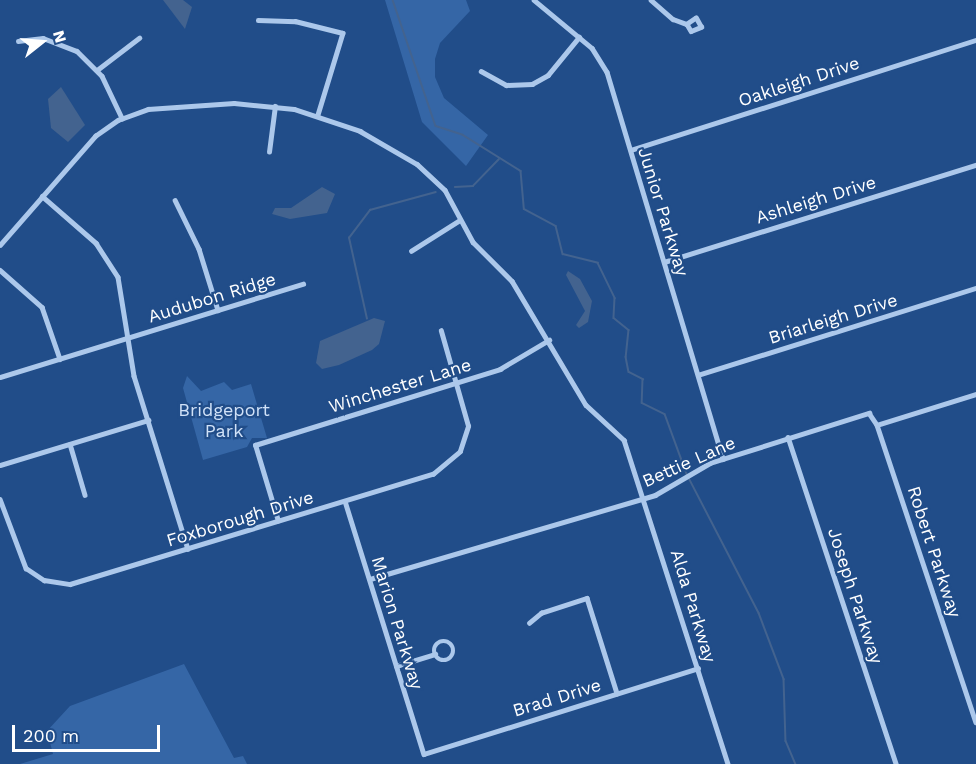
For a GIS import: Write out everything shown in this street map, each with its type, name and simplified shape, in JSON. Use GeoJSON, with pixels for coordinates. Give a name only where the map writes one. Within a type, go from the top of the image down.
{"type":"FeatureCollection","features":[{"type":"Feature","properties":{"kind":"street","name":"Junior Parkway"},"geometry":{"type":"LineString","coordinates":[[534,0],[579,37],[606,69],[723,459]]}},
{"type":"Feature","properties":{"kind":"street"},"geometry":{"type":"LineString","coordinates":[[651,0],[687,24]]}},
{"type":"Feature","properties":{"kind":"street"},"geometry":{"type":"LineString","coordinates":[[656,5],[661,0]]}},
{"type":"Feature","properties":{"kind":"street"},"geometry":{"type":"LineString","coordinates":[[258,21],[290,20],[343,33],[318,115]]}},
{"type":"Feature","properties":{"kind":"street"},"geometry":{"type":"LineString","coordinates":[[481,70],[506,85],[532,84],[548,75],[579,37]]}},
{"type":"Feature","properties":{"kind":"street"},"geometry":{"type":"LineString","coordinates":[[18,41],[36,38],[61,43],[97,70],[122,118]]}},
{"type":"Feature","properties":{"kind":"street"},"geometry":{"type":"LineString","coordinates":[[97,70],[139,38]]}},
{"type":"Feature","properties":{"kind":"street","name":"Oakleigh Drive"},"geometry":{"type":"LineString","coordinates":[[631,150],[976,40]]}},
{"type":"Feature","properties":{"kind":"street","name":"Alda Parkway"},"geometry":{"type":"LineString","coordinates":[[0,245],[91,140],[122,118],[148,109],[200,104],[275,106],[318,115],[360,130],[417,164],[445,190],[473,242],[507,274],[549,340],[585,405],[621,435],[632,455],[728,764]]}},
{"type":"Feature","properties":{"kind":"street"},"geometry":{"type":"LineString","coordinates":[[269,152],[275,106]]}},
{"type":"Feature","properties":{"kind":"street","name":"Ashleigh Drive"},"geometry":{"type":"LineString","coordinates":[[664,262],[976,165]]}},
{"type":"Feature","properties":{"kind":"street"},"geometry":{"type":"LineString","coordinates":[[42,196],[109,260],[123,292],[129,338],[148,420],[188,549]]}},
{"type":"Feature","properties":{"kind":"street"},"geometry":{"type":"LineString","coordinates":[[175,200],[199,249],[218,310]]}},
{"type":"Feature","properties":{"kind":"street"},"geometry":{"type":"LineString","coordinates":[[411,251],[460,220]]}},
{"type":"Feature","properties":{"kind":"street"},"geometry":{"type":"LineString","coordinates":[[0,270],[44,311],[60,359]]}},
{"type":"Feature","properties":{"kind":"street","name":"Audubon Ridge"},"geometry":{"type":"LineString","coordinates":[[0,377],[303,284]]}},
{"type":"Feature","properties":{"kind":"street","name":"Briarleigh Drive"},"geometry":{"type":"LineString","coordinates":[[698,375],[976,288]]}},
{"type":"Feature","properties":{"kind":"street","name":"Foxborough Drive"},"geometry":{"type":"LineString","coordinates":[[0,499],[7,523],[26,568],[44,580],[60,584],[188,549],[433,474],[452,461],[464,444],[468,426],[441,331]]}},
{"type":"Feature","properties":{"kind":"street","name":"Winchester Lane"},"geometry":{"type":"LineString","coordinates":[[278,521],[255,445],[506,367],[549,340]]}},
{"type":"Feature","properties":{"kind":"street"},"geometry":{"type":"LineString","coordinates":[[877,425],[976,393]]}},
{"type":"Feature","properties":{"kind":"street","name":"Bettie Lane"},"geometry":{"type":"LineString","coordinates":[[370,579],[645,497],[723,459],[862,413],[872,415],[877,425]]}},
{"type":"Feature","properties":{"kind":"street"},"geometry":{"type":"LineString","coordinates":[[0,465],[148,420]]}},
{"type":"Feature","properties":{"kind":"street","name":"Robert Parkway"},"geometry":{"type":"LineString","coordinates":[[877,425],[976,722]]}},
{"type":"Feature","properties":{"kind":"street","name":"Joseph Parkway"},"geometry":{"type":"LineString","coordinates":[[788,437],[896,764]]}},
{"type":"Feature","properties":{"kind":"street"},"geometry":{"type":"LineString","coordinates":[[70,444],[85,495]]}},
{"type":"Feature","properties":{"kind":"street","name":"Marion Parkway"},"geometry":{"type":"LineString","coordinates":[[345,501],[424,754]]}},
{"type":"Feature","properties":{"kind":"street"},"geometry":{"type":"LineString","coordinates":[[0,525],[7,523]]}},
{"type":"Feature","properties":{"kind":"street"},"geometry":{"type":"LineString","coordinates":[[529,623],[541,613],[587,598],[617,693]]}},
{"type":"Feature","properties":{"kind":"street"},"geometry":{"type":"LineString","coordinates":[[396,666],[435,654],[448,660],[453,649],[441,642],[435,654]]}},
{"type":"Feature","properties":{"kind":"street","name":"Brad Drive"},"geometry":{"type":"LineString","coordinates":[[424,754],[698,668]]}},
{"type":"Feature","properties":{"kind":"green space"},"geometry":{"type":"Polygon","coordinates":[[[385,0],[466,0],[470,11],[440,43],[435,59],[435,77],[444,98],[488,135],[466,166],[422,122],[385,0]]]}},
{"type":"Feature","properties":{"kind":"green space","name":"Bridgeport Park"},"geometry":{"type":"Polygon","coordinates":[[[187,376],[201,391],[224,382],[232,390],[251,384],[267,438],[252,438],[247,447],[203,460],[183,388],[187,376]]]}},
{"type":"Feature","properties":{"kind":"green space"},"geometry":{"type":"Polygon","coordinates":[[[184,664],[234,758],[243,756],[247,764],[20,764],[53,754],[47,731],[70,706],[184,664]]]}},
{"type":"Feature","properties":{"kind":"shaded area"},"geometry":{"type":"Polygon","coordinates":[[[163,0],[183,0],[192,7],[185,29],[163,0]]]}},
{"type":"Feature","properties":{"kind":"shaded area"},"geometry":{"type":"Polygon","coordinates":[[[61,87],[85,125],[68,142],[51,128],[48,99],[61,87]]]}},
{"type":"Feature","properties":{"kind":"shaded area"},"geometry":{"type":"Polygon","coordinates":[[[322,187],[335,194],[327,213],[290,219],[272,214],[275,208],[291,208],[322,187]]]}},
{"type":"Feature","properties":{"kind":"shaded area"},"geometry":{"type":"Polygon","coordinates":[[[568,271],[580,279],[592,301],[588,322],[579,328],[576,325],[585,311],[566,275],[568,271]]]}},
{"type":"Feature","properties":{"kind":"shaded area"},"geometry":{"type":"Polygon","coordinates":[[[374,318],[385,321],[379,344],[372,350],[339,365],[322,369],[316,363],[320,341],[374,318]]]}},
{"type":"Feature","properties":{"kind":"waterway"},"geometry":{"type":"LineString","coordinates":[[393,0],[436,126],[463,135],[521,171],[524,209],[556,226],[563,254],[598,263],[615,298],[614,318],[629,330],[626,357],[629,372],[643,379],[642,403],[665,414],[687,474]]}},
{"type":"Feature","properties":{"kind":"waterway"},"geometry":{"type":"LineString","coordinates":[[455,187],[473,186],[499,159]]}},
{"type":"Feature","properties":{"kind":"waterway"},"geometry":{"type":"LineString","coordinates":[[367,319],[349,238],[370,210],[436,192]]}},
{"type":"Feature","properties":{"kind":"waterway"},"geometry":{"type":"LineString","coordinates":[[689,478],[759,613],[784,679],[786,741],[796,764]]}}]}
